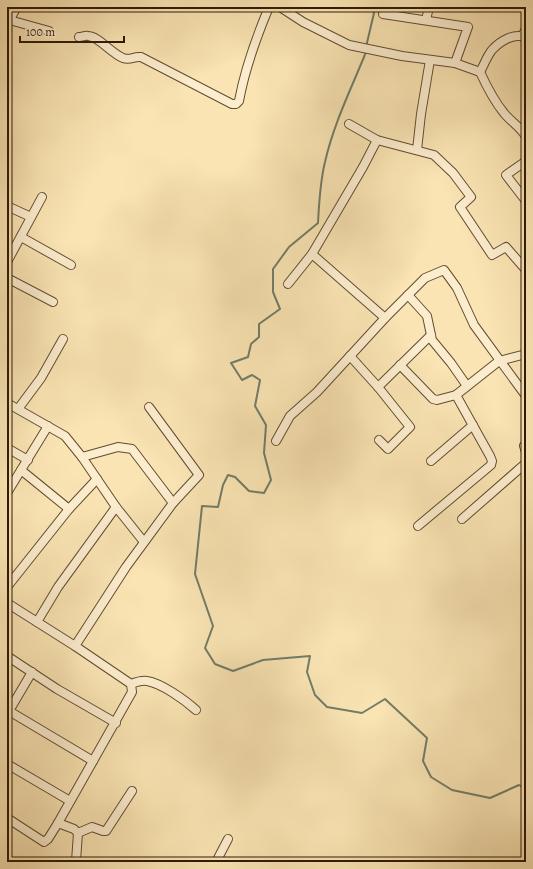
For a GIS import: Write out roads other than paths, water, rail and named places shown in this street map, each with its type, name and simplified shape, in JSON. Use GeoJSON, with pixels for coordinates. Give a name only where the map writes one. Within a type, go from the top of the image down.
{"type":"FeatureCollection","features":[{"type":"Feature","properties":{"kind":"street"},"geometry":{"type":"LineString","coordinates":[[17,7],[11,18],[13,21],[49,31]]}},
{"type":"Feature","properties":{"kind":"street"},"geometry":{"type":"LineString","coordinates":[[79,37],[94,37],[109,50],[128,60],[136,56],[141,57],[232,104],[236,104],[239,101],[246,66],[256,37],[270,7]]}},
{"type":"Feature","properties":{"kind":"street"},"geometry":{"type":"LineString","coordinates":[[280,7],[303,22],[349,45],[402,56],[455,63],[480,72],[494,100],[506,115],[524,132],[526,137]]}},
{"type":"Feature","properties":{"kind":"street"},"geometry":{"type":"LineString","coordinates":[[426,20],[429,7]]}},
{"type":"Feature","properties":{"kind":"street"},"geometry":{"type":"LineString","coordinates":[[383,14],[468,27],[455,63]]}},
{"type":"Feature","properties":{"kind":"street"},"geometry":{"type":"LineString","coordinates":[[480,72],[492,50],[513,37],[525,34]]}},
{"type":"Feature","properties":{"kind":"street"},"geometry":{"type":"LineString","coordinates":[[417,150],[430,60]]}},
{"type":"Feature","properties":{"kind":"street"},"geometry":{"type":"LineString","coordinates":[[349,124],[377,140],[434,155],[453,173],[471,198],[460,207],[492,255],[506,246],[526,270]]}},
{"type":"Feature","properties":{"kind":"street"},"geometry":{"type":"LineString","coordinates":[[288,284],[312,254],[363,167],[377,140]]}},
{"type":"Feature","properties":{"kind":"street"},"geometry":{"type":"LineString","coordinates":[[526,161],[506,175],[526,202]]}},
{"type":"Feature","properties":{"kind":"street"},"geometry":{"type":"LineString","coordinates":[[7,262],[9,253],[21,237],[42,197]]}},
{"type":"Feature","properties":{"kind":"street"},"geometry":{"type":"LineString","coordinates":[[7,206],[31,218]]}},
{"type":"Feature","properties":{"kind":"street"},"geometry":{"type":"LineString","coordinates":[[21,237],[71,265]]}},
{"type":"Feature","properties":{"kind":"street"},"geometry":{"type":"LineString","coordinates":[[312,254],[385,318]]}},
{"type":"Feature","properties":{"kind":"street"},"geometry":{"type":"LineString","coordinates":[[276,441],[290,416],[317,392],[385,318],[425,278],[444,270],[456,288],[474,325],[526,396]]}},
{"type":"Feature","properties":{"kind":"street"},"geometry":{"type":"LineString","coordinates":[[7,278],[53,302]]}},
{"type":"Feature","properties":{"kind":"street"},"geometry":{"type":"LineString","coordinates":[[408,295],[427,316],[432,340],[467,386]]}},
{"type":"Feature","properties":{"kind":"street"},"geometry":{"type":"LineString","coordinates":[[378,387],[431,335]]}},
{"type":"Feature","properties":{"kind":"street"},"geometry":{"type":"LineString","coordinates":[[18,409],[41,378],[63,339]]}},
{"type":"Feature","properties":{"kind":"street"},"geometry":{"type":"LineString","coordinates":[[400,365],[433,399],[437,400],[456,395],[499,361],[526,354]]}},
{"type":"Feature","properties":{"kind":"street"},"geometry":{"type":"LineString","coordinates":[[350,356],[378,387],[410,427],[388,449],[379,440]]}},
{"type":"Feature","properties":{"kind":"street"},"geometry":{"type":"LineString","coordinates":[[418,526],[491,465],[492,461],[490,456],[456,395]]}},
{"type":"Feature","properties":{"kind":"street"},"geometry":{"type":"LineString","coordinates":[[7,403],[65,436],[82,457],[116,507],[144,542]]}},
{"type":"Feature","properties":{"kind":"street"},"geometry":{"type":"LineString","coordinates":[[75,646],[144,542],[173,503],[199,475],[150,407]]}},
{"type":"Feature","properties":{"kind":"street"},"geometry":{"type":"LineString","coordinates":[[431,461],[473,424]]}},
{"type":"Feature","properties":{"kind":"street"},"geometry":{"type":"LineString","coordinates":[[7,493],[48,426]]}},
{"type":"Feature","properties":{"kind":"street"},"geometry":{"type":"LineString","coordinates":[[526,445],[524,446],[526,452]]}},
{"type":"Feature","properties":{"kind":"street"},"geometry":{"type":"LineString","coordinates":[[82,457],[118,447],[132,449],[173,503]]}},
{"type":"Feature","properties":{"kind":"street"},"geometry":{"type":"LineString","coordinates":[[7,448],[28,460]]}},
{"type":"Feature","properties":{"kind":"street"},"geometry":{"type":"LineString","coordinates":[[462,519],[526,463]]}},
{"type":"Feature","properties":{"kind":"street"},"geometry":{"type":"LineString","coordinates":[[21,470],[69,509]]}},
{"type":"Feature","properties":{"kind":"street"},"geometry":{"type":"LineString","coordinates":[[7,587],[69,509],[97,479]]}},
{"type":"Feature","properties":{"kind":"street"},"geometry":{"type":"LineString","coordinates":[[37,622],[58,587],[116,507]]}},
{"type":"Feature","properties":{"kind":"street"},"geometry":{"type":"LineString","coordinates":[[7,603],[131,684],[146,681],[154,683],[184,699],[196,710]]}},
{"type":"Feature","properties":{"kind":"street"},"geometry":{"type":"LineString","coordinates":[[7,656],[57,689],[116,723]]}},
{"type":"Feature","properties":{"kind":"street"},"geometry":{"type":"LineString","coordinates":[[32,672],[9,711],[93,761]]}},
{"type":"Feature","properties":{"kind":"street"},"geometry":{"type":"LineString","coordinates":[[7,818],[44,842],[48,839],[116,723],[132,692],[131,684]]}},
{"type":"Feature","properties":{"kind":"street"},"geometry":{"type":"LineString","coordinates":[[7,764],[70,801]]}},
{"type":"Feature","properties":{"kind":"street"},"geometry":{"type":"LineString","coordinates":[[78,833],[92,827],[106,831],[132,792]]}},
{"type":"Feature","properties":{"kind":"street"},"geometry":{"type":"LineString","coordinates":[[58,823],[74,829],[78,833]]}},
{"type":"Feature","properties":{"kind":"street"},"geometry":{"type":"LineString","coordinates":[[75,862],[78,833]]}},
{"type":"Feature","properties":{"kind":"street"},"geometry":{"type":"LineString","coordinates":[[216,862],[228,839]]}},
{"type":"Feature","properties":{"kind":"waterway"},"geometry":{"type":"LineString","coordinates":[[366,47],[374,13],[373,7]]}},
{"type":"Feature","properties":{"kind":"waterway"},"geometry":{"type":"LineString","coordinates":[[366,51],[337,122],[328,149],[323,170],[318,223],[289,247],[273,269],[273,292],[280,309],[259,324],[259,337],[251,344],[248,357],[231,363],[242,380],[252,375],[260,380],[255,406],[266,425],[264,453],[271,480],[264,493],[249,491],[235,477],[228,475],[223,485],[218,507],[202,506],[195,574],[213,626],[205,648],[215,664],[233,671],[263,660],[310,656],[307,672],[315,695],[327,707],[362,713],[385,699],[427,738],[423,761],[431,777],[452,790],[490,798],[519,785],[526,789]]}}]}
